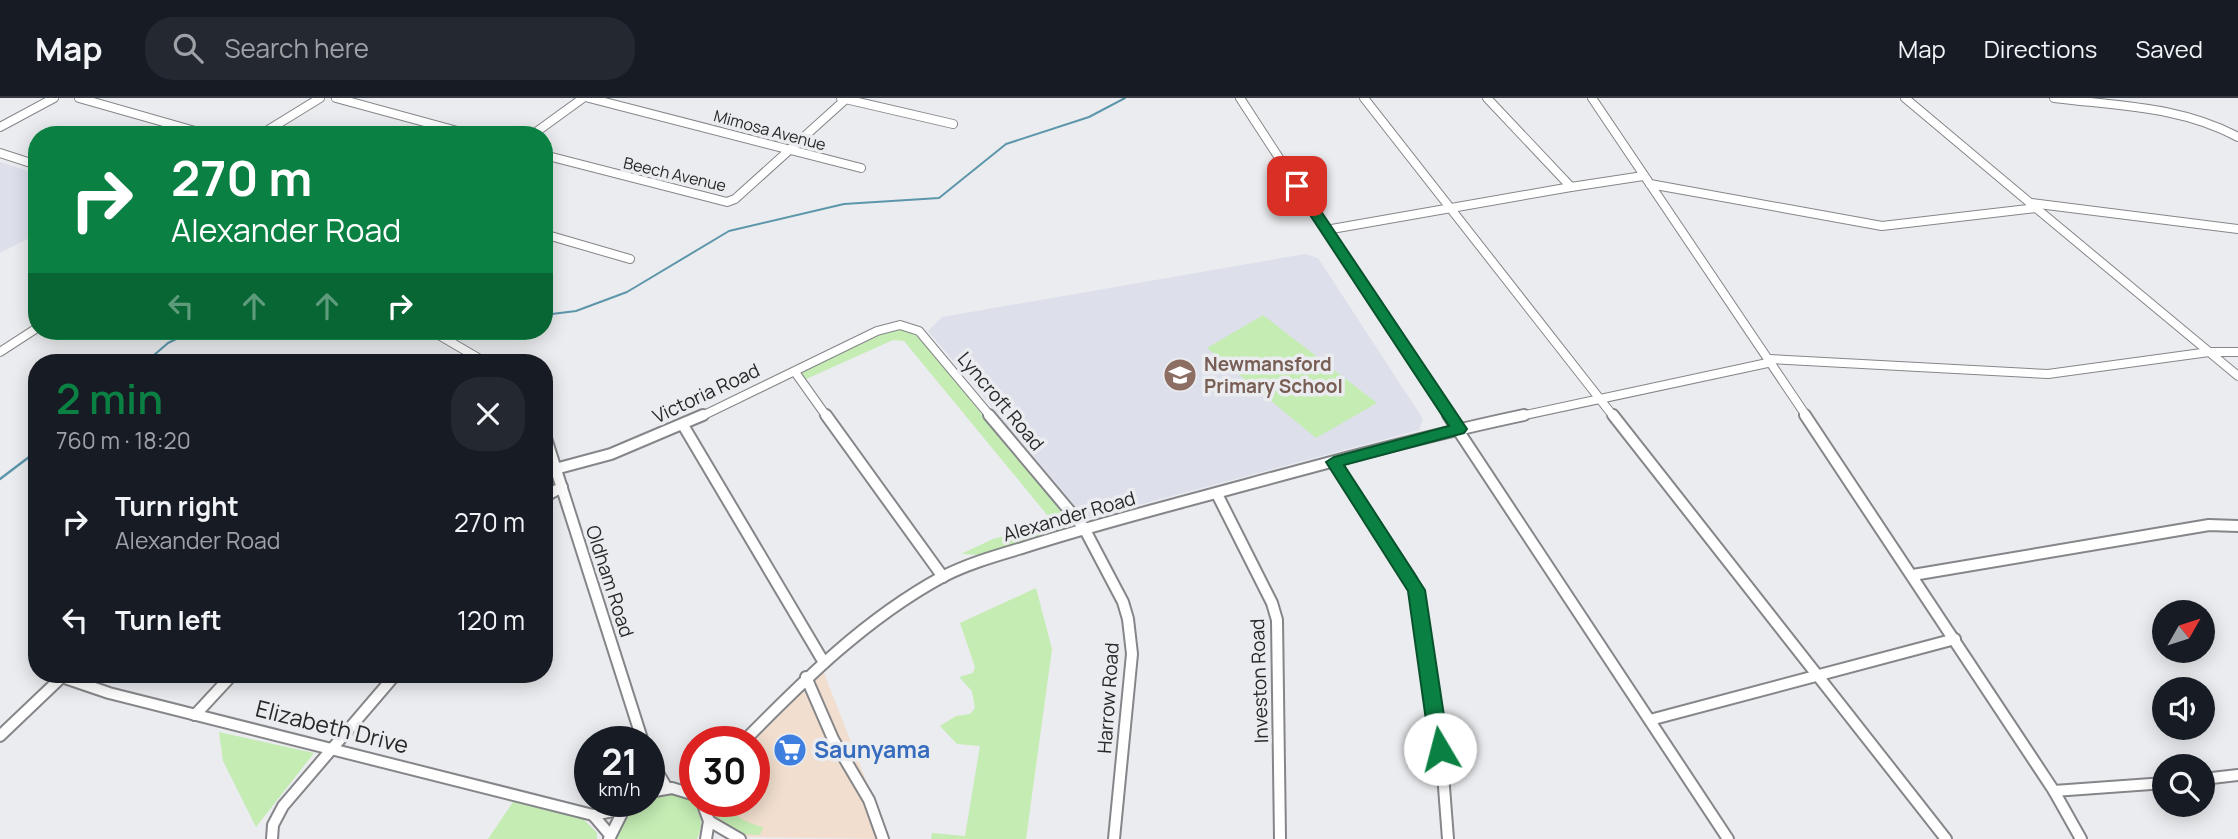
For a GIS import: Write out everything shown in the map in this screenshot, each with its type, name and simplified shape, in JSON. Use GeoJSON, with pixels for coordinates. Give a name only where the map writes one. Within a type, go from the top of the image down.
{"type":"FeatureCollection","features":[{"type":"Feature","properties":{"kind":"street"},"geometry":{"type":"LineString","coordinates":[[0,127],[54,98]]}},
{"type":"Feature","properties":{"kind":"street"},"geometry":{"type":"LineString","coordinates":[[79,98],[177,126]]}},
{"type":"Feature","properties":{"kind":"street"},"geometry":{"type":"LineString","coordinates":[[275,126],[320,98]]}},
{"type":"Feature","properties":{"kind":"street"},"geometry":{"type":"LineString","coordinates":[[336,98],[439,126]]}},
{"type":"Feature","properties":{"kind":"street"},"geometry":{"type":"LineString","coordinates":[[544,126],[583,98]]}},
{"type":"Feature","properties":{"kind":"street","name":"Mimosa Avenue"},"geometry":{"type":"LineString","coordinates":[[589,98],[861,168]]}},
{"type":"Feature","properties":{"kind":"street"},"geometry":{"type":"LineString","coordinates":[[845,98],[953,124]]}},
{"type":"Feature","properties":{"kind":"street","name":"Beech Avenue"},"geometry":{"type":"LineString","coordinates":[[553,157],[721,202],[735,199],[845,98]]}},
{"type":"Feature","properties":{"kind":"street"},"geometry":{"type":"LineString","coordinates":[[1240,98],[1728,839]]}},
{"type":"Feature","properties":{"kind":"street"},"geometry":{"type":"LineString","coordinates":[[1364,98],[1947,839]]}},
{"type":"Feature","properties":{"kind":"street"},"geometry":{"type":"LineString","coordinates":[[1487,98],[1571,187]]}},
{"type":"Feature","properties":{"kind":"street"},"geometry":{"type":"LineString","coordinates":[[1592,98],[1771,360],[1913,575],[2054,791],[2081,839]]}},
{"type":"Feature","properties":{"kind":"street"},"geometry":{"type":"LineString","coordinates":[[1905,98],[2238,376]]}},
{"type":"Feature","properties":{"kind":"street"},"geometry":{"type":"LineString","coordinates":[[2053,98],[2185,114],[2238,137]]}},
{"type":"Feature","properties":{"kind":"street"},"geometry":{"type":"LineString","coordinates":[[0,153],[28,162]]}},
{"type":"Feature","properties":{"kind":"street"},"geometry":{"type":"LineString","coordinates":[[1326,230],[1571,187],[1646,180],[1882,226],[2033,205],[2238,229]]}},
{"type":"Feature","properties":{"kind":"street"},"geometry":{"type":"LineString","coordinates":[[553,237],[630,259]]}},
{"type":"Feature","properties":{"kind":"street","name":"Lyncroft Road"},"geometry":{"type":"LineString","coordinates":[[877,331],[900,325],[914,328],[925,336],[1084,528]]}},
{"type":"Feature","properties":{"kind":"street","name":"Victoria Road"},"geometry":{"type":"LineString","coordinates":[[553,470],[611,454],[682,425],[877,331]]}},
{"type":"Feature","properties":{"kind":"street"},"geometry":{"type":"LineString","coordinates":[[0,352],[28,334]]}},
{"type":"Feature","properties":{"kind":"street"},"geometry":{"type":"LineString","coordinates":[[447,340],[471,354]]}},
{"type":"Feature","properties":{"kind":"street","name":"Alexander Road"},"geometry":{"type":"LineString","coordinates":[[759,726],[823,661],[890,610],[943,577],[980,561],[1084,528],[1459,429],[1771,360],[2048,374],[2209,352],[2238,352]]}},
{"type":"Feature","properties":{"kind":"street"},"geometry":{"type":"LineString","coordinates":[[795,372],[943,577]]}},
{"type":"Feature","properties":{"kind":"street"},"geometry":{"type":"LineString","coordinates":[[682,425],[823,661]]}},
{"type":"Feature","properties":{"kind":"street"},"geometry":{"type":"LineString","coordinates":[[1334,462],[1411,579],[1420,601],[1443,774],[1448,839]]}},
{"type":"Feature","properties":{"kind":"street","name":"Oldham Road"},"geometry":{"type":"LineString","coordinates":[[553,475],[562,487],[638,726]]}},
{"type":"Feature","properties":{"kind":"street"},"geometry":{"type":"LineString","coordinates":[[553,492],[562,487]]}},
{"type":"Feature","properties":{"kind":"street","name":"Investon Road"},"geometry":{"type":"LineString","coordinates":[[1217,494],[1272,603],[1277,620],[1280,839]]}},
{"type":"Feature","properties":{"kind":"street"},"geometry":{"type":"LineString","coordinates":[[1913,575],[2209,525],[2238,526]]}},
{"type":"Feature","properties":{"kind":"street","name":"Harrow Road"},"geometry":{"type":"LineString","coordinates":[[1084,528],[1123,602],[1132,654],[1114,839]]}},
{"type":"Feature","properties":{"kind":"street"},"geometry":{"type":"LineString","coordinates":[[1650,720],[1955,639]]}},
{"type":"Feature","properties":{"kind":"street"},"geometry":{"type":"LineString","coordinates":[[806,677],[833,739],[869,800],[883,839]]}},
{"type":"Feature","properties":{"kind":"street"},"geometry":{"type":"LineString","coordinates":[[0,736],[56,683]]}},
{"type":"Feature","properties":{"kind":"street","name":"Elizabeth Drive"},"geometry":{"type":"LineString","coordinates":[[83,683],[109,694],[331,747],[574,810]]}},
{"type":"Feature","properties":{"kind":"street"},"geometry":{"type":"LineString","coordinates":[[195,715],[225,683]]}},
{"type":"Feature","properties":{"kind":"street"},"geometry":{"type":"LineString","coordinates":[[271,839],[273,825],[283,806],[388,683]]}},
{"type":"Feature","properties":{"kind":"street"},"geometry":{"type":"LineString","coordinates":[[2215,778],[2238,775]]}},
{"type":"Feature","properties":{"kind":"street"},"geometry":{"type":"LineString","coordinates":[[2054,791],[2152,784]]}},
{"type":"Feature","properties":{"kind":"street"},"geometry":{"type":"LineString","coordinates":[[665,785],[667,788],[679,788]]}},
{"type":"Feature","properties":{"kind":"street"},"geometry":{"type":"LineString","coordinates":[[595,817],[610,837],[621,817]]}},
{"type":"Feature","properties":{"kind":"street"},"geometry":{"type":"LineString","coordinates":[[706,839],[708,817]]}},
{"type":"Feature","properties":{"kind":"street"},"geometry":{"type":"LineString","coordinates":[[709,821],[739,839],[746,839]]}},
{"type":"Feature","properties":{"kind":"shaded area"},"geometry":{"type":"Polygon","coordinates":[[[0,162],[28,171],[28,239],[0,253],[0,162]]]}},
{"type":"Feature","properties":{"kind":"shaded area","name":"Newmansford Primary School"},"geometry":{"type":"Polygon","coordinates":[[[1305,254],[1318,258],[1423,419],[1419,430],[1086,519],[928,331],[942,317],[1305,254]]]}},
{"type":"Feature","properties":{"kind":"shaded area"},"geometry":{"type":"Polygon","coordinates":[[[822,668],[889,839],[741,837],[711,819],[770,817],[770,726],[765,726],[822,668]]]}},
{"type":"Feature","properties":{"kind":"green space"},"geometry":{"type":"Polygon","coordinates":[[[1263,315],[1377,403],[1316,438],[1207,348],[1263,315]]]}},
{"type":"Feature","properties":{"kind":"green space"},"geometry":{"type":"Polygon","coordinates":[[[901,328],[919,337],[1069,521],[1065,530],[985,555],[961,554],[993,539],[1042,527],[1048,516],[904,341],[893,340],[804,380],[799,373],[875,335],[901,328]]]}},
{"type":"Feature","properties":{"kind":"green space"},"geometry":{"type":"Polygon","coordinates":[[[1036,588],[1052,649],[1026,839],[931,839],[932,833],[965,836],[980,746],[957,744],[940,726],[956,716],[970,714],[975,708],[972,691],[959,677],[973,673],[975,667],[960,623],[1036,588]]]}},
{"type":"Feature","properties":{"kind":"green space"},"geometry":{"type":"Polygon","coordinates":[[[219,732],[314,753],[256,827],[223,761],[219,732]]]}},
{"type":"Feature","properties":{"kind":"green space"},"geometry":{"type":"Polygon","coordinates":[[[665,794],[679,795],[679,817],[700,817],[697,839],[616,839],[624,817],[665,817],[665,794]]]}},
{"type":"Feature","properties":{"kind":"green space"},"geometry":{"type":"Polygon","coordinates":[[[513,802],[583,819],[597,833],[597,839],[488,839],[513,802]]]}},
{"type":"Feature","properties":{"kind":"green space"},"geometry":{"type":"Polygon","coordinates":[[[739,817],[763,827],[760,835],[742,834],[714,818],[739,817]]]}},
{"type":"Feature","properties":{"kind":"waterway"},"geometry":{"type":"LineString","coordinates":[[553,314],[576,311],[627,292],[729,231],[844,204],[939,198],[1006,144],[1089,117],[1125,98]]}},
{"type":"Feature","properties":{"kind":"waterway"},"geometry":{"type":"LineString","coordinates":[[155,354],[174,340]]}},
{"type":"Feature","properties":{"kind":"waterway"},"geometry":{"type":"LineString","coordinates":[[0,479],[28,458]]}},
{"type":"Feature","properties":{"kind":"place","name":"Newmansford Primary School"},"geometry":{"type":"Point","coordinates":[1180,375]}},
{"type":"Feature","properties":{"kind":"place","name":"Saunyama"},"geometry":{"type":"Point","coordinates":[790,750]}},
{"type":"Feature","properties":{"kind":"route"},"geometry":{"type":"LineString","coordinates":[[1297,186],[1459,429],[1334,462],[1416,590],[1420,601],[1440,749]]}}]}
